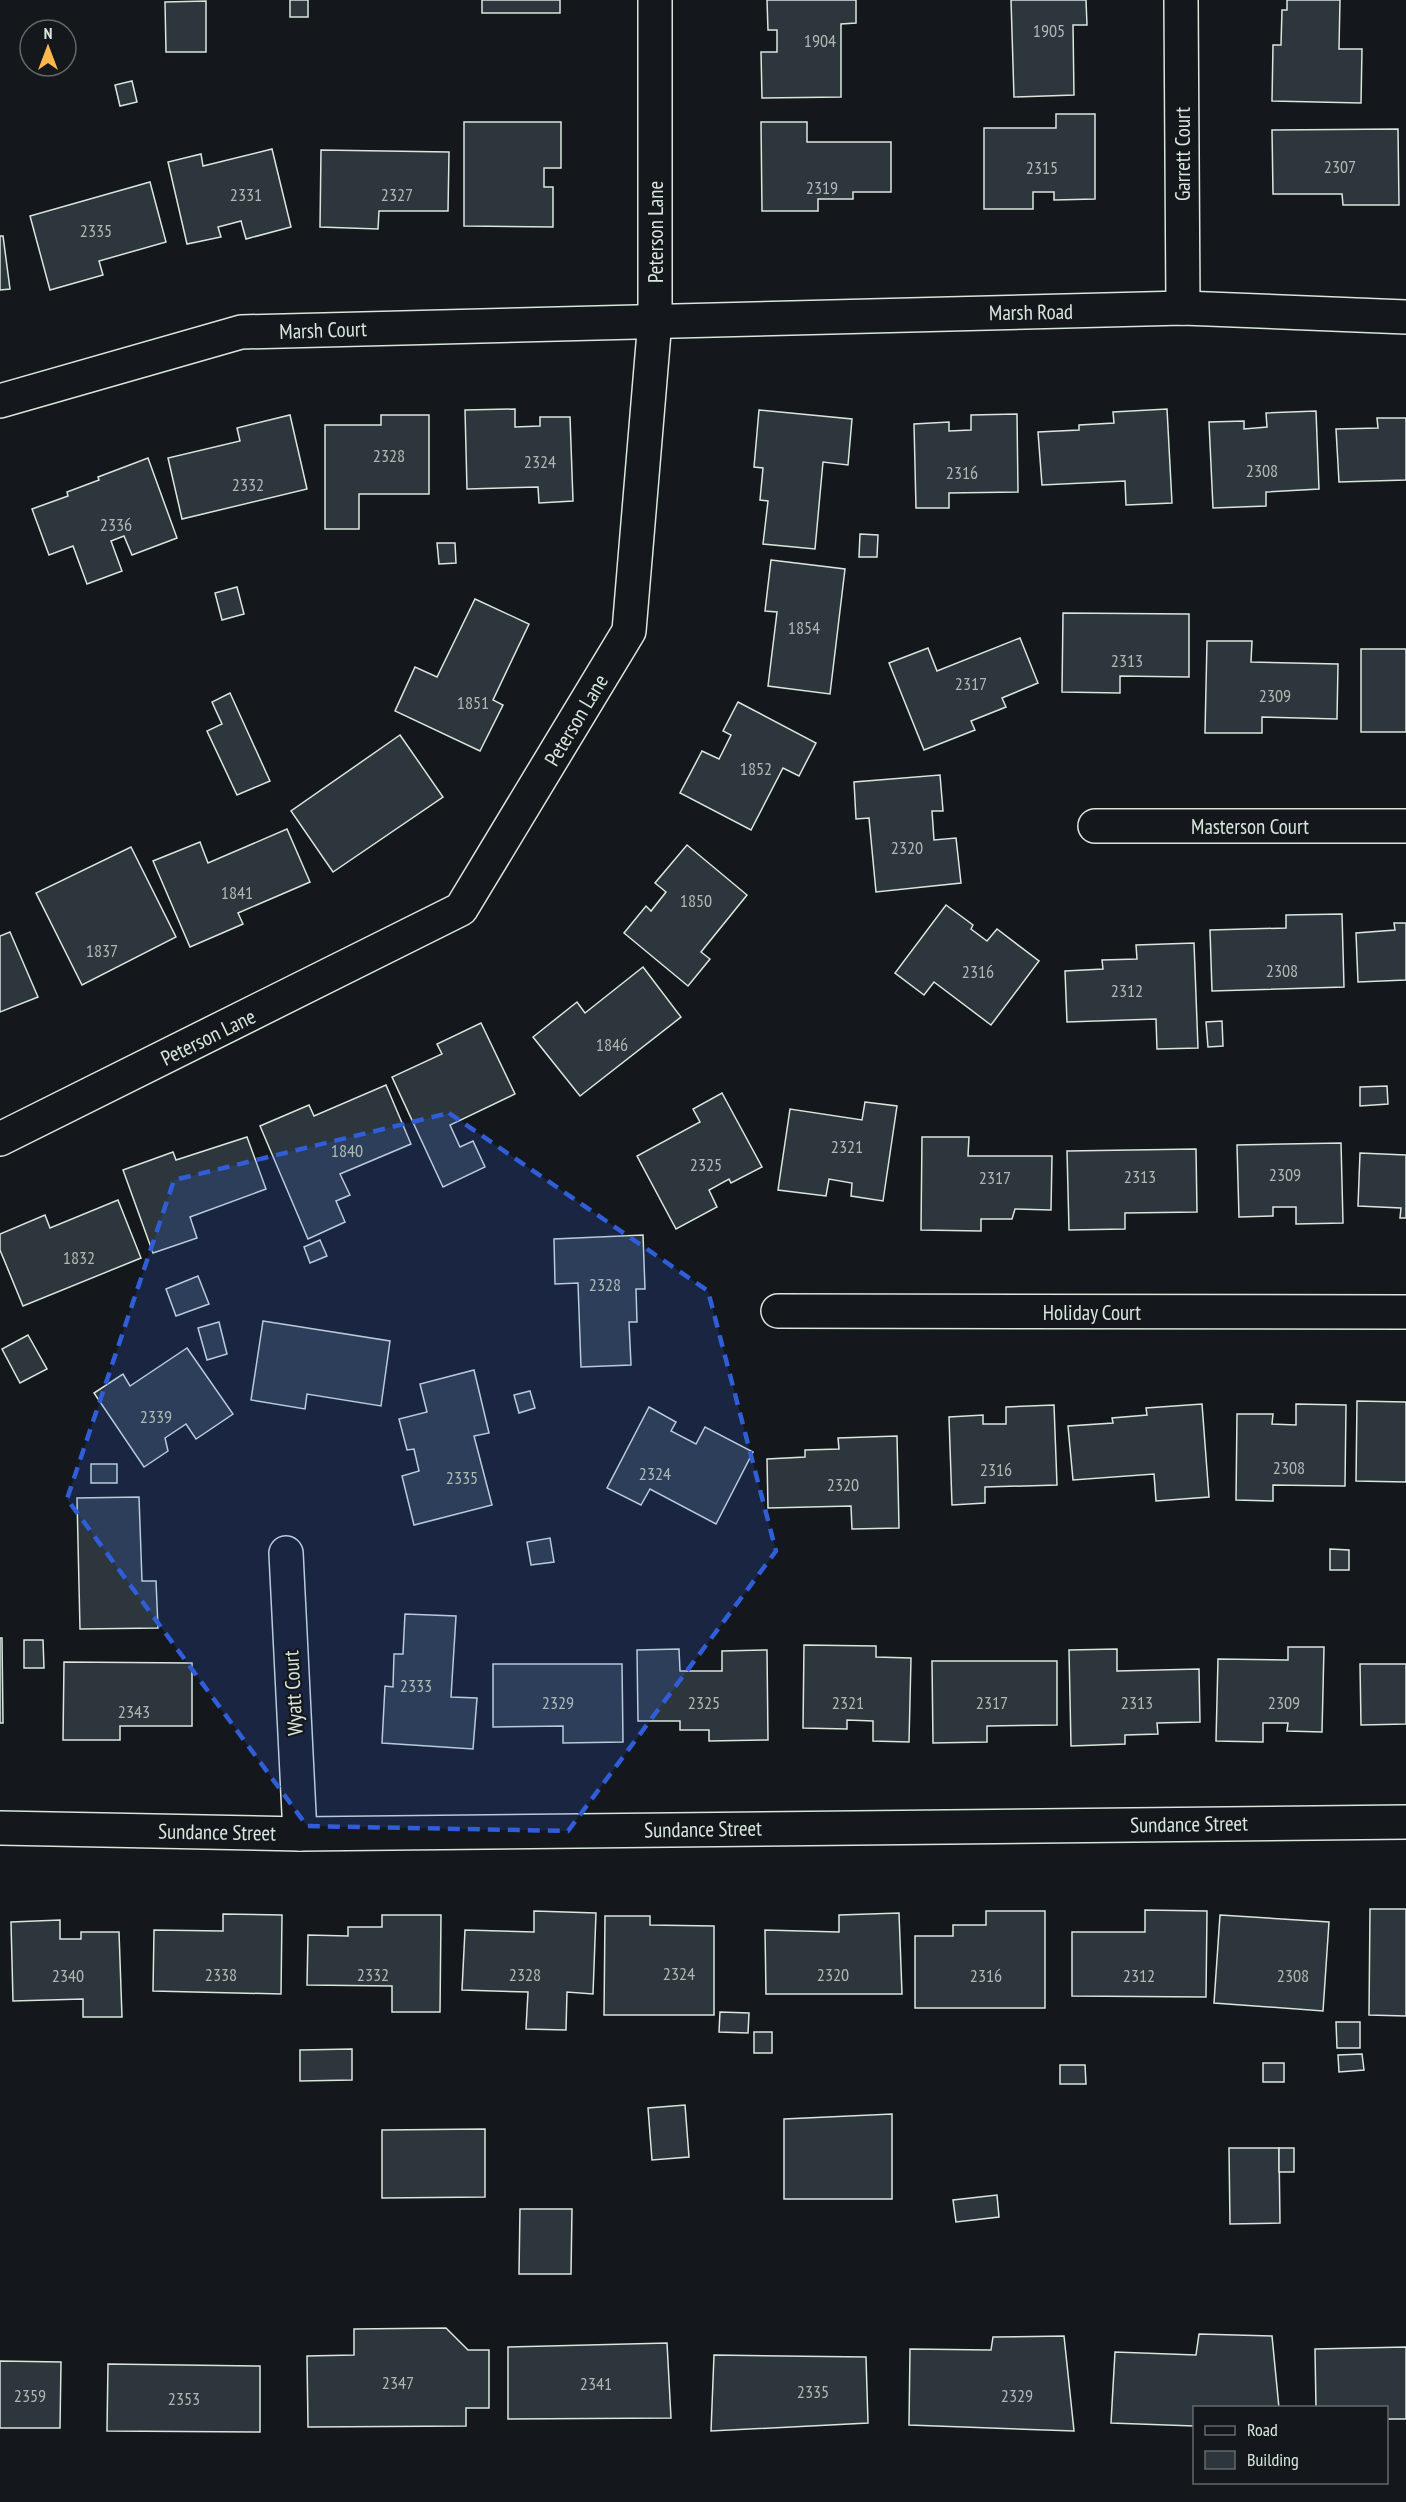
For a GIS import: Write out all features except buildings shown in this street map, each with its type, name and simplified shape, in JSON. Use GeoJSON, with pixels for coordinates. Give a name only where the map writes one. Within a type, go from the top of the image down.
{"type":"FeatureCollection","features":[{"type":"Feature","properties":{"kind":"street","name":"Peterson Lane"},"geometry":{"type":"LineString","coordinates":[[0,1139],[461,909],[629,631],[656,320],[655,0]]}},
{"type":"Feature","properties":{"kind":"street","name":"Garrett Court"},"geometry":{"type":"LineString","coordinates":[[1181,0],[1183,308]]}},
{"type":"Feature","properties":{"kind":"street","name":"Marsh Road"},"geometry":{"type":"LineString","coordinates":[[656,320],[1183,308],[1406,317]]}},
{"type":"Feature","properties":{"kind":"street","name":"Marsh Court"},"geometry":{"type":"LineString","coordinates":[[0,401],[241,332],[656,320]]}},
{"type":"Feature","properties":{"kind":"street","name":"Masterson Court"},"geometry":{"type":"LineString","coordinates":[[1095,826],[1406,826]]}},
{"type":"Feature","properties":{"kind":"street","name":"Holiday Court"},"geometry":{"type":"LineString","coordinates":[[778,1311],[1406,1312]]}},
{"type":"Feature","properties":{"kind":"street","name":"Wyatt Court"},"geometry":{"type":"LineString","coordinates":[[286,1553],[300,1834]]}},
{"type":"Feature","properties":{"kind":"street","name":"Sundance Street"},"geometry":{"type":"LineString","coordinates":[[0,1828],[300,1834],[1406,1822]]}},
{"type":"Feature","properties":{"kind":"highlighted area"},"geometry":{"type":"Polygon","coordinates":[[[449,1113],[708,1291],[776,1551],[568,1831],[307,1826],[67,1499],[174,1180],[449,1113]]]}}]}
